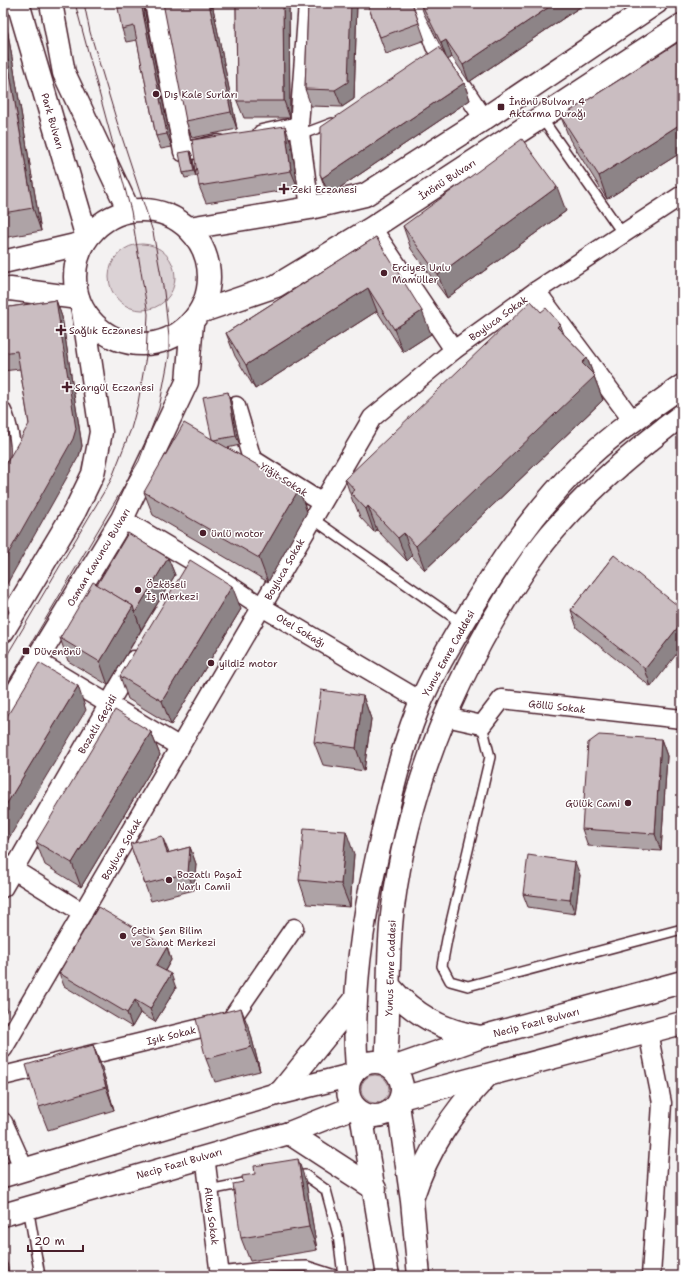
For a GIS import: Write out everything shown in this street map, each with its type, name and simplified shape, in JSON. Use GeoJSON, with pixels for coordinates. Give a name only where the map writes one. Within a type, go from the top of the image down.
{"type":"FeatureCollection","features":[{"type":"Feature","properties":{"kind":"main road","name":"Park Bulvarı"},"geometry":{"type":"LineString","coordinates":[[18,3],[86,240]]}},
{"type":"Feature","properties":{"kind":"main road"},"geometry":{"type":"LineString","coordinates":[[52,3],[64,73],[129,211]]}},
{"type":"Feature","properties":{"kind":"main road"},"geometry":{"type":"LineString","coordinates":[[189,228],[310,208],[365,195],[484,118],[656,3]]}},
{"type":"Feature","properties":{"kind":"main road","name":"İnönü Bulvarı"},"geometry":{"type":"LineString","coordinates":[[196,318],[276,286],[372,228],[682,25]]}},
{"type":"Feature","properties":{"kind":"main road"},"geometry":{"type":"LineString","coordinates":[[3,290],[10,289],[81,304],[92,322],[102,332],[114,339],[127,344],[156,344],[181,333],[196,318],[206,299],[210,271],[207,257],[201,244],[189,228],[170,216],[157,211],[129,211],[116,215],[103,222],[86,240],[78,256],[75,269],[75,284],[81,304],[101,432],[93,474],[75,512],[10,605],[3,632]]}},
{"type":"Feature","properties":{"kind":"main road"},"geometry":{"type":"LineString","coordinates":[[3,262],[86,240]]}},
{"type":"Feature","properties":{"kind":"main road","name":"Osman Kavuncu Bulvarı"},"geometry":{"type":"LineString","coordinates":[[3,715],[122,519],[188,382],[196,318]]}},
{"type":"Feature","properties":{"kind":"main road","name":"Yunus Emre Caddesi"},"geometry":{"type":"LineString","coordinates":[[354,1072],[355,1000],[365,919],[376,861],[401,760],[421,701],[440,663],[507,554],[558,488],[582,463],[633,421],[682,386]]}},
{"type":"Feature","properties":{"kind":"main road","name":"Yunus Emre Caddesi"},"geometry":{"type":"LineString","coordinates":[[390,1066],[389,986],[391,930],[400,862],[417,795],[446,717],[472,659],[493,620],[535,555],[556,529],[598,484],[681,419]]}},
{"type":"Feature","properties":{"kind":"main road","name":"Necip Fazıl Bulvarı"},"geometry":{"type":"LineString","coordinates":[[390,1066],[481,1037],[682,982]]}},
{"type":"Feature","properties":{"kind":"main road"},"geometry":{"type":"LineString","coordinates":[[389,986],[410,1008],[436,1025],[481,1037]]}},
{"type":"Feature","properties":{"kind":"main road"},"geometry":{"type":"LineString","coordinates":[[280,1093],[355,1000]]}},
{"type":"Feature","properties":{"kind":"main road"},"geometry":{"type":"LineString","coordinates":[[358,1110],[377,1117],[385,1115],[392,1112],[400,1101],[523,1065],[682,1023]]}},
{"type":"Feature","properties":{"kind":"main road"},"geometry":{"type":"LineString","coordinates":[[3,1176],[354,1072],[371,1062],[390,1066],[402,1082],[400,1101],[419,1276]]}},
{"type":"Feature","properties":{"kind":"main road"},"geometry":{"type":"LineString","coordinates":[[354,1072],[348,1092],[358,1110],[375,1189],[388,1276]]}},
{"type":"Feature","properties":{"kind":"main road"},"geometry":{"type":"LineString","coordinates":[[412,1201],[418,1179],[438,1138],[456,1111],[486,1077]]}},
{"type":"Feature","properties":{"kind":"main road","name":"Necip Fazıl Bulvarı"},"geometry":{"type":"LineString","coordinates":[[3,1216],[28,1207],[289,1133],[358,1110]]}},
{"type":"Feature","properties":{"kind":"main road"},"geometry":{"type":"LineString","coordinates":[[289,1133],[375,1189]]}},
{"type":"Feature","properties":{"kind":"street"},"geometry":{"type":"LineString","coordinates":[[154,3],[183,152],[241,139],[299,130]]}},
{"type":"Feature","properties":{"kind":"street"},"geometry":{"type":"LineString","coordinates":[[308,3],[299,130],[310,208]]}},
{"type":"Feature","properties":{"kind":"street"},"geometry":{"type":"LineString","coordinates":[[419,3],[438,57],[484,118]]}},
{"type":"Feature","properties":{"kind":"street","name":"Boyluca Sokak"},"geometry":{"type":"LineString","coordinates":[[3,1049],[372,418],[454,350],[536,291],[682,195]]}},
{"type":"Feature","properties":{"kind":"street"},"geometry":{"type":"LineString","coordinates":[[372,228],[454,350]]}},
{"type":"Feature","properties":{"kind":"street"},"geometry":{"type":"LineString","coordinates":[[536,291],[633,421]]}},
{"type":"Feature","properties":{"kind":"street","name":"Yiğit Sokak"},"geometry":{"type":"LineString","coordinates":[[236,406],[252,459],[322,504]]}},
{"type":"Feature","properties":{"kind":"street","name":"Otel Sokağı"},"geometry":{"type":"LineString","coordinates":[[122,519],[187,567],[262,607],[421,701]]}},
{"type":"Feature","properties":{"kind":"street","name":"Bozatlı Geçidi"},"geometry":{"type":"LineString","coordinates":[[3,888],[8,867],[108,704],[144,642]]}},
{"type":"Feature","properties":{"kind":"street"},"geometry":{"type":"LineString","coordinates":[[35,660],[180,747]]}},
{"type":"Feature","properties":{"kind":"street","name":"Göllü Sokak"},"geometry":{"type":"LineString","coordinates":[[482,725],[502,700],[682,719]]}},
{"type":"Feature","properties":{"kind":"street"},"geometry":{"type":"LineString","coordinates":[[446,717],[482,725]]}},
{"type":"Feature","properties":{"kind":"street"},"geometry":{"type":"LineString","coordinates":[[8,867],[83,913]]}},
{"type":"Feature","properties":{"kind":"street","name":"Işık Sokak"},"geometry":{"type":"LineString","coordinates":[[3,1076],[230,1021],[294,928]]}},
{"type":"Feature","properties":{"kind":"street"},"geometry":{"type":"LineString","coordinates":[[648,1032],[662,1103],[651,1276]]}},
{"type":"Feature","properties":{"kind":"street"},"geometry":{"type":"LineString","coordinates":[[3,1122],[24,1169]]}},
{"type":"Feature","properties":{"kind":"street","name":"Altay Sokak"},"geometry":{"type":"LineString","coordinates":[[205,1156],[220,1274]]}},
{"type":"Feature","properties":{"kind":"lane"},"geometry":{"type":"LineString","coordinates":[[541,117],[623,234]]}},
{"type":"Feature","properties":{"kind":"lane"},"geometry":{"type":"LineString","coordinates":[[299,130],[344,118]]}},
{"type":"Feature","properties":{"kind":"lane"},"geometry":{"type":"LineString","coordinates":[[3,405],[10,418],[15,457],[13,463],[3,471]]}},
{"type":"Feature","properties":{"kind":"lane"},"geometry":{"type":"LineString","coordinates":[[313,519],[463,624]]}},
{"type":"Feature","properties":{"kind":"lane"},"geometry":{"type":"LineString","coordinates":[[482,725],[490,757],[442,966],[450,981],[468,986],[682,929]]}},
{"type":"Feature","properties":{"kind":"lane"},"geometry":{"type":"LineString","coordinates":[[284,1177],[305,1175],[326,1190],[338,1235],[343,1276]]}},
{"type":"Feature","properties":{"kind":"lane"},"geometry":{"type":"LineString","coordinates":[[209,1190],[254,1181]]}},
{"type":"Feature","properties":{"kind":"lane"},"geometry":{"type":"LineString","coordinates":[[28,1207],[40,1276]]}},
{"type":"Feature","properties":{"kind":"lane"},"geometry":{"type":"LineString","coordinates":[[220,1274],[262,1267],[307,1266],[338,1276]]}},
{"type":"Feature","properties":{"kind":"shaded area"},"geometry":{"type":"Polygon","coordinates":[[[142,244],[155,247],[165,254],[172,264],[175,277],[172,290],[165,300],[155,307],[142,310],[129,307],[119,300],[112,290],[109,277],[112,264],[119,254],[129,247],[142,244]]]}},
{"type":"Feature","properties":{"kind":"shaded area"},"geometry":{"type":"Polygon","coordinates":[[[375,1075],[385,1079],[389,1089],[385,1099],[375,1103],[365,1099],[361,1089],[365,1079],[375,1075]]]}},
{"type":"Feature","properties":{"kind":"building","name":"Dış Kale Surları"},"geometry":{"type":"Polygon","coordinates":[[[130,3],[141,3],[167,134],[156,136],[134,26],[122,29],[118,8],[130,5],[130,3]]]}},
{"type":"Feature","properties":{"kind":"building"},"geometry":{"type":"Polygon","coordinates":[[[163,3],[209,3],[231,112],[186,121],[163,3]]]}},
{"type":"Feature","properties":{"kind":"building"},"geometry":{"type":"Polygon","coordinates":[[[236,3],[283,3],[284,101],[237,101],[236,3]]]}},
{"type":"Feature","properties":{"kind":"building"},"geometry":{"type":"Polygon","coordinates":[[[308,3],[351,3],[348,82],[335,90],[305,89],[308,3]]]}},
{"type":"Feature","properties":{"kind":"building"},"geometry":{"type":"Polygon","coordinates":[[[367,3],[412,3],[419,23],[380,37],[367,3]]]}},
{"type":"Feature","properties":{"kind":"building"},"geometry":{"type":"Polygon","coordinates":[[[421,3],[555,3],[463,65],[446,40],[441,43],[421,3]]]}},
{"type":"Feature","properties":{"kind":"building"},"geometry":{"type":"Polygon","coordinates":[[[3,33],[33,208],[3,213],[3,33]]]}},
{"type":"Feature","properties":{"kind":"building"},"geometry":{"type":"Polygon","coordinates":[[[682,40],[682,123],[599,176],[561,117],[682,40]]]}},
{"type":"Feature","properties":{"kind":"building"},"geometry":{"type":"Polygon","coordinates":[[[439,47],[464,83],[322,178],[320,174],[321,127],[439,47]]]}},
{"type":"Feature","properties":{"kind":"building"},"geometry":{"type":"Polygon","coordinates":[[[285,126],[291,171],[199,186],[192,140],[285,126]]]}},
{"type":"Feature","properties":{"kind":"building"},"geometry":{"type":"Polygon","coordinates":[[[522,139],[557,187],[438,275],[403,226],[522,139]]]}},
{"type":"Feature","properties":{"kind":"building"},"geometry":{"type":"Polygon","coordinates":[[[190,151],[194,171],[183,173],[179,153],[190,151]]]}},
{"type":"Feature","properties":{"kind":"building"},"geometry":{"type":"Polygon","coordinates":[[[376,237],[422,311],[394,329],[368,288],[246,365],[226,333],[376,237]]]}},
{"type":"Feature","properties":{"kind":"building"},"geometry":{"type":"Polygon","coordinates":[[[56,300],[76,429],[73,439],[3,563],[3,469],[29,424],[17,351],[3,353],[3,308],[56,300]]]}},
{"type":"Feature","properties":{"kind":"building"},"geometry":{"type":"Polygon","coordinates":[[[531,301],[541,312],[546,308],[560,324],[557,327],[587,358],[582,363],[595,376],[416,546],[404,533],[398,538],[368,506],[366,509],[351,493],[355,490],[345,479],[531,301]]]}},
{"type":"Feature","properties":{"kind":"building"},"geometry":{"type":"Polygon","coordinates":[[[228,392],[236,436],[214,440],[212,439],[203,397],[228,392]]]}},
{"type":"Feature","properties":{"kind":"building"},"geometry":{"type":"Polygon","coordinates":[[[184,423],[299,489],[259,558],[144,492],[184,423]]]}},
{"type":"Feature","properties":{"kind":"building"},"geometry":{"type":"Polygon","coordinates":[[[128,533],[168,558],[135,613],[133,606],[97,585],[128,533]]]}},
{"type":"Feature","properties":{"kind":"building"},"geometry":{"type":"Polygon","coordinates":[[[614,555],[682,609],[682,622],[645,669],[571,610],[614,555]]]}},
{"type":"Feature","properties":{"kind":"building"},"geometry":{"type":"Polygon","coordinates":[[[190,560],[232,586],[162,701],[120,676],[190,560]]]}},
{"type":"Feature","properties":{"kind":"building"},"geometry":{"type":"Polygon","coordinates":[[[93,582],[133,606],[100,662],[60,638],[93,582]]]}},
{"type":"Feature","properties":{"kind":"building"},"geometry":{"type":"Polygon","coordinates":[[[39,663],[78,686],[3,810],[3,723],[39,663]]]}},
{"type":"Feature","properties":{"kind":"building"},"geometry":{"type":"Polygon","coordinates":[[[321,690],[363,696],[356,748],[314,742],[321,690]]]}},
{"type":"Feature","properties":{"kind":"building"},"geometry":{"type":"Polygon","coordinates":[[[115,710],[151,732],[72,863],[36,842],[115,710]]]}},
{"type":"Feature","properties":{"kind":"building","name":"Gülük Cami"},"geometry":{"type":"Polygon","coordinates":[[[599,735],[661,739],[655,834],[582,829],[588,743],[599,735]]]}},
{"type":"Feature","properties":{"kind":"building"},"geometry":{"type":"Polygon","coordinates":[[[304,828],[346,831],[341,884],[299,880],[304,828]]]}},
{"type":"Feature","properties":{"kind":"building"},"geometry":{"type":"Polygon","coordinates":[[[162,836],[167,853],[190,847],[188,873],[145,884],[130,844],[162,836]]]}},
{"type":"Feature","properties":{"kind":"building"},"geometry":{"type":"Polygon","coordinates":[[[528,855],[575,862],[570,900],[523,894],[528,855]]]}},
{"type":"Feature","properties":{"kind":"building"},"geometry":{"type":"Polygon","coordinates":[[[98,907],[167,947],[156,966],[171,974],[150,1009],[135,1000],[127,1013],[59,973],[98,907]]]}},
{"type":"Feature","properties":{"kind":"building"},"geometry":{"type":"Polygon","coordinates":[[[241,1008],[251,1047],[206,1059],[196,1019],[241,1008]]]}},
{"type":"Feature","properties":{"kind":"building"},"geometry":{"type":"Polygon","coordinates":[[[93,1045],[106,1087],[39,1107],[26,1065],[93,1045]]]}},
{"type":"Feature","properties":{"kind":"building"},"geometry":{"type":"Polygon","coordinates":[[[298,1159],[309,1227],[241,1238],[233,1184],[243,1182],[242,1176],[255,1174],[254,1166],[298,1159]]]}},
{"type":"Feature","properties":{"kind":"tram line"},"geometry":{"type":"LineString","coordinates":[[3,662],[111,480],[131,429],[138,403],[146,356],[148,314],[131,211],[75,3]]}},
{"type":"Feature","properties":{"kind":"tram line"},"geometry":{"type":"LineString","coordinates":[[3,691],[139,461],[159,408],[169,356],[169,337],[164,292],[153,232],[117,122],[90,32],[84,3]]}},
{"type":"Feature","properties":{"kind":"place","name":"Dış Kale Surları"},"geometry":{"type":"Point","coordinates":[156,94]}},
{"type":"Feature","properties":{"kind":"place","name":"İnönü Bulvarı 4 Aktarma Durağı"},"geometry":{"type":"Point","coordinates":[501,107]}},
{"type":"Feature","properties":{"kind":"place","name":"Zeki Eczanesi"},"geometry":{"type":"Point","coordinates":[284,189]}},
{"type":"Feature","properties":{"kind":"place","name":"Erciyes Unlu Mamüller"},"geometry":{"type":"Point","coordinates":[384,273]}},
{"type":"Feature","properties":{"kind":"place","name":"Sağlık Eczanesi"},"geometry":{"type":"Point","coordinates":[61,330]}},
{"type":"Feature","properties":{"kind":"place","name":"Sarıgül Eczanesi"},"geometry":{"type":"Point","coordinates":[67,387]}},
{"type":"Feature","properties":{"kind":"place","name":"ünlü motor"},"geometry":{"type":"Point","coordinates":[203,533]}},
{"type":"Feature","properties":{"kind":"place","name":"Özköseli İş Merkezi"},"geometry":{"type":"Point","coordinates":[138,590]}},
{"type":"Feature","properties":{"kind":"place","name":"Düvenönü"},"geometry":{"type":"Point","coordinates":[26,651]}},
{"type":"Feature","properties":{"kind":"place","name":"yildiz motor"},"geometry":{"type":"Point","coordinates":[211,663]}},
{"type":"Feature","properties":{"kind":"place","name":"Gülük Cami"},"geometry":{"type":"Point","coordinates":[628,803]}},
{"type":"Feature","properties":{"kind":"place","name":"Bozatlı Paşaİ Narlı Camii"},"geometry":{"type":"Point","coordinates":[169,880]}},
{"type":"Feature","properties":{"kind":"place","name":"Çetin Şen Bilim ve Sanat Merkezi"},"geometry":{"type":"Point","coordinates":[123,936]}}]}
